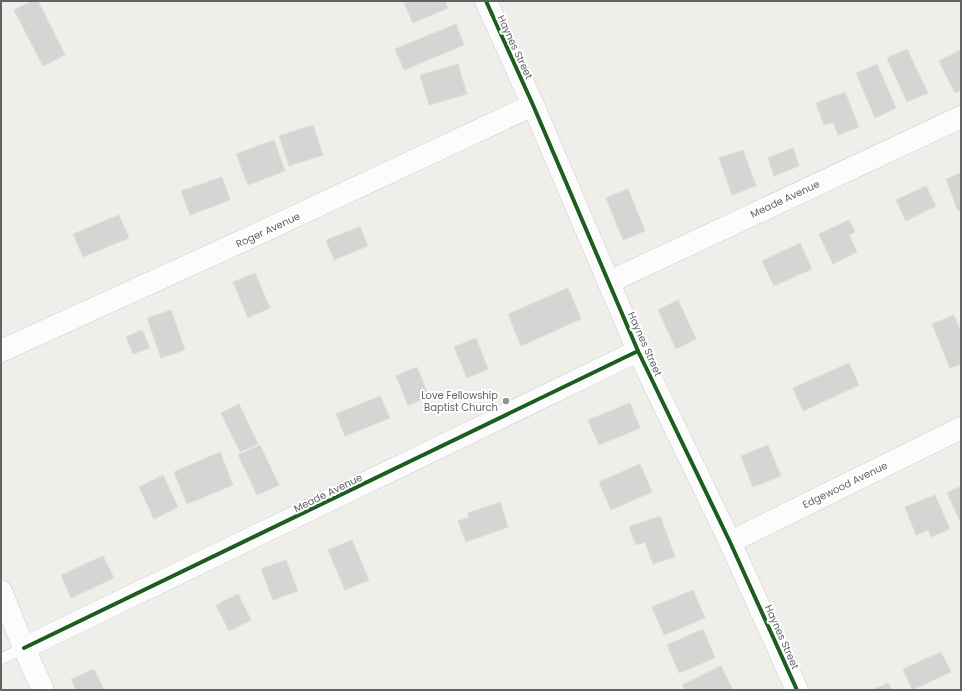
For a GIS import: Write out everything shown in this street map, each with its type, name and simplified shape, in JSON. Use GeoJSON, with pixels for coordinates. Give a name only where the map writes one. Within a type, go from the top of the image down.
{"type":"FeatureCollection","features":[{"type":"Feature","properties":{"kind":"street","name":"Haynes Street"},"geometry":{"type":"LineString","coordinates":[[486,1],[534,105],[638,351],[730,542],[797,690]]}},
{"type":"Feature","properties":{"kind":"street","name":"Roger Avenue"},"geometry":{"type":"LineString","coordinates":[[1,351],[252,237],[534,105]]}},
{"type":"Feature","properties":{"kind":"street","name":"Meade Avenue"},"geometry":{"type":"LineString","coordinates":[[609,282],[961,117]]}},
{"type":"Feature","properties":{"kind":"street","name":"Meade Avenue"},"geometry":{"type":"LineString","coordinates":[[24,648],[638,351]]}},
{"type":"Feature","properties":{"kind":"street","name":"Edgewood Avenue"},"geometry":{"type":"LineString","coordinates":[[730,542],[961,428]]}},
{"type":"Feature","properties":{"kind":"street"},"geometry":{"type":"LineString","coordinates":[[1,591],[43,690]]}},
{"type":"Feature","properties":{"kind":"lane"},"geometry":{"type":"LineString","coordinates":[[1,659],[24,648]]}},
{"type":"Feature","properties":{"kind":"building"},"geometry":{"type":"Polygon","coordinates":[[[32,1],[38,1],[65,55],[43,66],[14,10],[32,1]]]}},
{"type":"Feature","properties":{"kind":"building"},"geometry":{"type":"Polygon","coordinates":[[[409,1],[445,1],[448,8],[413,23],[404,3],[409,1]]]}},
{"type":"Feature","properties":{"kind":"building"},"geometry":{"type":"Polygon","coordinates":[[[456,24],[464,45],[404,70],[395,49],[456,24]]]}},
{"type":"Feature","properties":{"kind":"building"},"geometry":{"type":"Polygon","coordinates":[[[907,49],[928,93],[907,102],[887,58],[907,49]]]}},
{"type":"Feature","properties":{"kind":"building"},"geometry":{"type":"Polygon","coordinates":[[[961,50],[961,90],[955,93],[939,61],[961,50]]]}},
{"type":"Feature","properties":{"kind":"building"},"geometry":{"type":"Polygon","coordinates":[[[458,64],[467,94],[429,105],[420,75],[458,64]]]}},
{"type":"Feature","properties":{"kind":"building"},"geometry":{"type":"Polygon","coordinates":[[[877,64],[896,108],[875,118],[856,73],[877,64]]]}},
{"type":"Feature","properties":{"kind":"building"},"geometry":{"type":"Polygon","coordinates":[[[845,92],[859,127],[838,135],[833,122],[824,125],[816,103],[845,92]]]}},
{"type":"Feature","properties":{"kind":"building"},"geometry":{"type":"Polygon","coordinates":[[[313,125],[323,155],[289,166],[279,136],[313,125]]]}},
{"type":"Feature","properties":{"kind":"building"},"geometry":{"type":"Polygon","coordinates":[[[274,140],[285,171],[248,185],[236,154],[274,140]]]}},
{"type":"Feature","properties":{"kind":"building"},"geometry":{"type":"Polygon","coordinates":[[[793,148],[799,166],[774,176],[768,158],[793,148]]]}},
{"type":"Feature","properties":{"kind":"building"},"geometry":{"type":"Polygon","coordinates":[[[743,150],[756,186],[732,195],[719,158],[743,150]]]}},
{"type":"Feature","properties":{"kind":"building"},"geometry":{"type":"Polygon","coordinates":[[[961,173],[961,210],[958,211],[946,179],[961,173]]]}},
{"type":"Feature","properties":{"kind":"building"},"geometry":{"type":"Polygon","coordinates":[[[222,177],[230,200],[190,215],[181,191],[222,177]]]}},
{"type":"Feature","properties":{"kind":"building"},"geometry":{"type":"Polygon","coordinates":[[[926,186],[936,206],[906,221],[896,200],[926,186]]]}},
{"type":"Feature","properties":{"kind":"building"},"geometry":{"type":"Polygon","coordinates":[[[628,189],[645,231],[623,240],[606,198],[628,189]]]}},
{"type":"Feature","properties":{"kind":"building"},"geometry":{"type":"Polygon","coordinates":[[[119,215],[129,238],[83,257],[73,234],[119,215]]]}},
{"type":"Feature","properties":{"kind":"building"},"geometry":{"type":"Polygon","coordinates":[[[849,220],[855,232],[849,235],[857,252],[833,264],[819,234],[849,220]]]}},
{"type":"Feature","properties":{"kind":"building"},"geometry":{"type":"Polygon","coordinates":[[[360,227],[368,246],[334,260],[326,240],[360,227]]]}},
{"type":"Feature","properties":{"kind":"building"},"geometry":{"type":"Polygon","coordinates":[[[800,243],[812,269],[774,286],[762,261],[800,243]]]}},
{"type":"Feature","properties":{"kind":"building"},"geometry":{"type":"Polygon","coordinates":[[[255,273],[270,308],[248,318],[233,282],[255,273]]]}},
{"type":"Feature","properties":{"kind":"building"},"geometry":{"type":"Polygon","coordinates":[[[568,288],[581,319],[521,346],[508,314],[568,288]]]}},
{"type":"Feature","properties":{"kind":"building"},"geometry":{"type":"Polygon","coordinates":[[[678,300],[696,339],[676,349],[658,310],[678,300]]]}},
{"type":"Feature","properties":{"kind":"building"},"geometry":{"type":"Polygon","coordinates":[[[171,310],[185,350],[161,358],[147,318],[171,310]]]}},
{"type":"Feature","properties":{"kind":"building"},"geometry":{"type":"Polygon","coordinates":[[[954,315],[961,332],[961,364],[950,368],[932,324],[954,315]]]}},
{"type":"Feature","properties":{"kind":"building"},"geometry":{"type":"Polygon","coordinates":[[[142,330],[150,348],[133,354],[126,337],[142,330]]]}},
{"type":"Feature","properties":{"kind":"building"},"geometry":{"type":"Polygon","coordinates":[[[476,338],[488,369],[467,378],[454,347],[476,338]]]}},
{"type":"Feature","properties":{"kind":"building"},"geometry":{"type":"Polygon","coordinates":[[[849,363],[859,385],[803,411],[793,388],[849,363]]]}},
{"type":"Feature","properties":{"kind":"building"},"geometry":{"type":"Polygon","coordinates":[[[417,367],[429,397],[408,405],[396,376],[417,367]]]}},
{"type":"Feature","properties":{"kind":"building"},"geometry":{"type":"Polygon","coordinates":[[[380,396],[390,418],[345,436],[336,414],[380,396]]]}},
{"type":"Feature","properties":{"kind":"building"},"geometry":{"type":"Polygon","coordinates":[[[630,403],[640,428],[599,445],[588,420],[630,403]]]}},
{"type":"Feature","properties":{"kind":"building"},"geometry":{"type":"Polygon","coordinates":[[[239,404],[258,444],[240,452],[221,413],[239,404]]]}},
{"type":"Feature","properties":{"kind":"building"},"geometry":{"type":"Polygon","coordinates":[[[260,445],[279,485],[257,495],[238,455],[260,445]]]}},
{"type":"Feature","properties":{"kind":"building"},"geometry":{"type":"Polygon","coordinates":[[[768,445],[781,476],[753,487],[741,456],[768,445]]]}},
{"type":"Feature","properties":{"kind":"building"},"geometry":{"type":"Polygon","coordinates":[[[220,452],[233,485],[187,504],[174,472],[220,452]]]}},
{"type":"Feature","properties":{"kind":"building"},"geometry":{"type":"Polygon","coordinates":[[[640,464],[652,492],[611,510],[599,482],[640,464]]]}},
{"type":"Feature","properties":{"kind":"building"},"geometry":{"type":"Polygon","coordinates":[[[163,475],[178,507],[154,519],[139,487],[163,475]]]}},
{"type":"Feature","properties":{"kind":"building"},"geometry":{"type":"Polygon","coordinates":[[[961,486],[961,523],[947,493],[961,486]]]}},
{"type":"Feature","properties":{"kind":"building"},"geometry":{"type":"Polygon","coordinates":[[[935,495],[950,529],[931,537],[928,530],[916,535],[905,507],[935,495]]]}},
{"type":"Feature","properties":{"kind":"building"},"geometry":{"type":"Polygon","coordinates":[[[500,502],[508,527],[466,542],[458,521],[469,517],[468,513],[500,502]]]}},
{"type":"Feature","properties":{"kind":"building"},"geometry":{"type":"Polygon","coordinates":[[[660,516],[675,557],[653,564],[645,542],[636,545],[629,527],[660,516]]]}},
{"type":"Feature","properties":{"kind":"building"},"geometry":{"type":"Polygon","coordinates":[[[352,540],[369,580],[345,590],[328,550],[352,540]]]}},
{"type":"Feature","properties":{"kind":"building"},"geometry":{"type":"Polygon","coordinates":[[[103,556],[114,578],[71,598],[61,575],[103,556]]]}},
{"type":"Feature","properties":{"kind":"building"},"geometry":{"type":"Polygon","coordinates":[[[286,560],[298,591],[273,600],[261,569],[286,560]]]}},
{"type":"Feature","properties":{"kind":"building"},"geometry":{"type":"Polygon","coordinates":[[[693,590],[705,618],[664,635],[652,607],[693,590]]]}},
{"type":"Feature","properties":{"kind":"building"},"geometry":{"type":"Polygon","coordinates":[[[238,594],[251,620],[229,631],[216,605],[238,594]]]}},
{"type":"Feature","properties":{"kind":"building"},"geometry":{"type":"Polygon","coordinates":[[[703,629],[715,658],[679,673],[667,645],[703,629]]]}},
{"type":"Feature","properties":{"kind":"building"},"geometry":{"type":"Polygon","coordinates":[[[941,652],[951,672],[912,690],[903,669],[941,652]]]}},
{"type":"Feature","properties":{"kind":"building"},"geometry":{"type":"Polygon","coordinates":[[[721,666],[733,690],[685,690],[682,685],[721,666]]]}},
{"type":"Feature","properties":{"kind":"building"},"geometry":{"type":"Polygon","coordinates":[[[94,669],[104,690],[76,690],[71,679],[94,669]]]}},
{"type":"Feature","properties":{"kind":"building"},"geometry":{"type":"Polygon","coordinates":[[[888,683],[892,690],[872,690],[888,683]]]}},
{"type":"Feature","properties":{"kind":"cycle path"},"geometry":{"type":"LineString","coordinates":[[486,1],[533,105],[638,351],[730,542],[797,690]]}},
{"type":"Feature","properties":{"kind":"cycle path"},"geometry":{"type":"LineString","coordinates":[[24,648],[638,351]]}},
{"type":"Feature","properties":{"kind":"place","name":"Love Fellowship Baptist Church"},"geometry":{"type":"Point","coordinates":[506,401]}}]}
